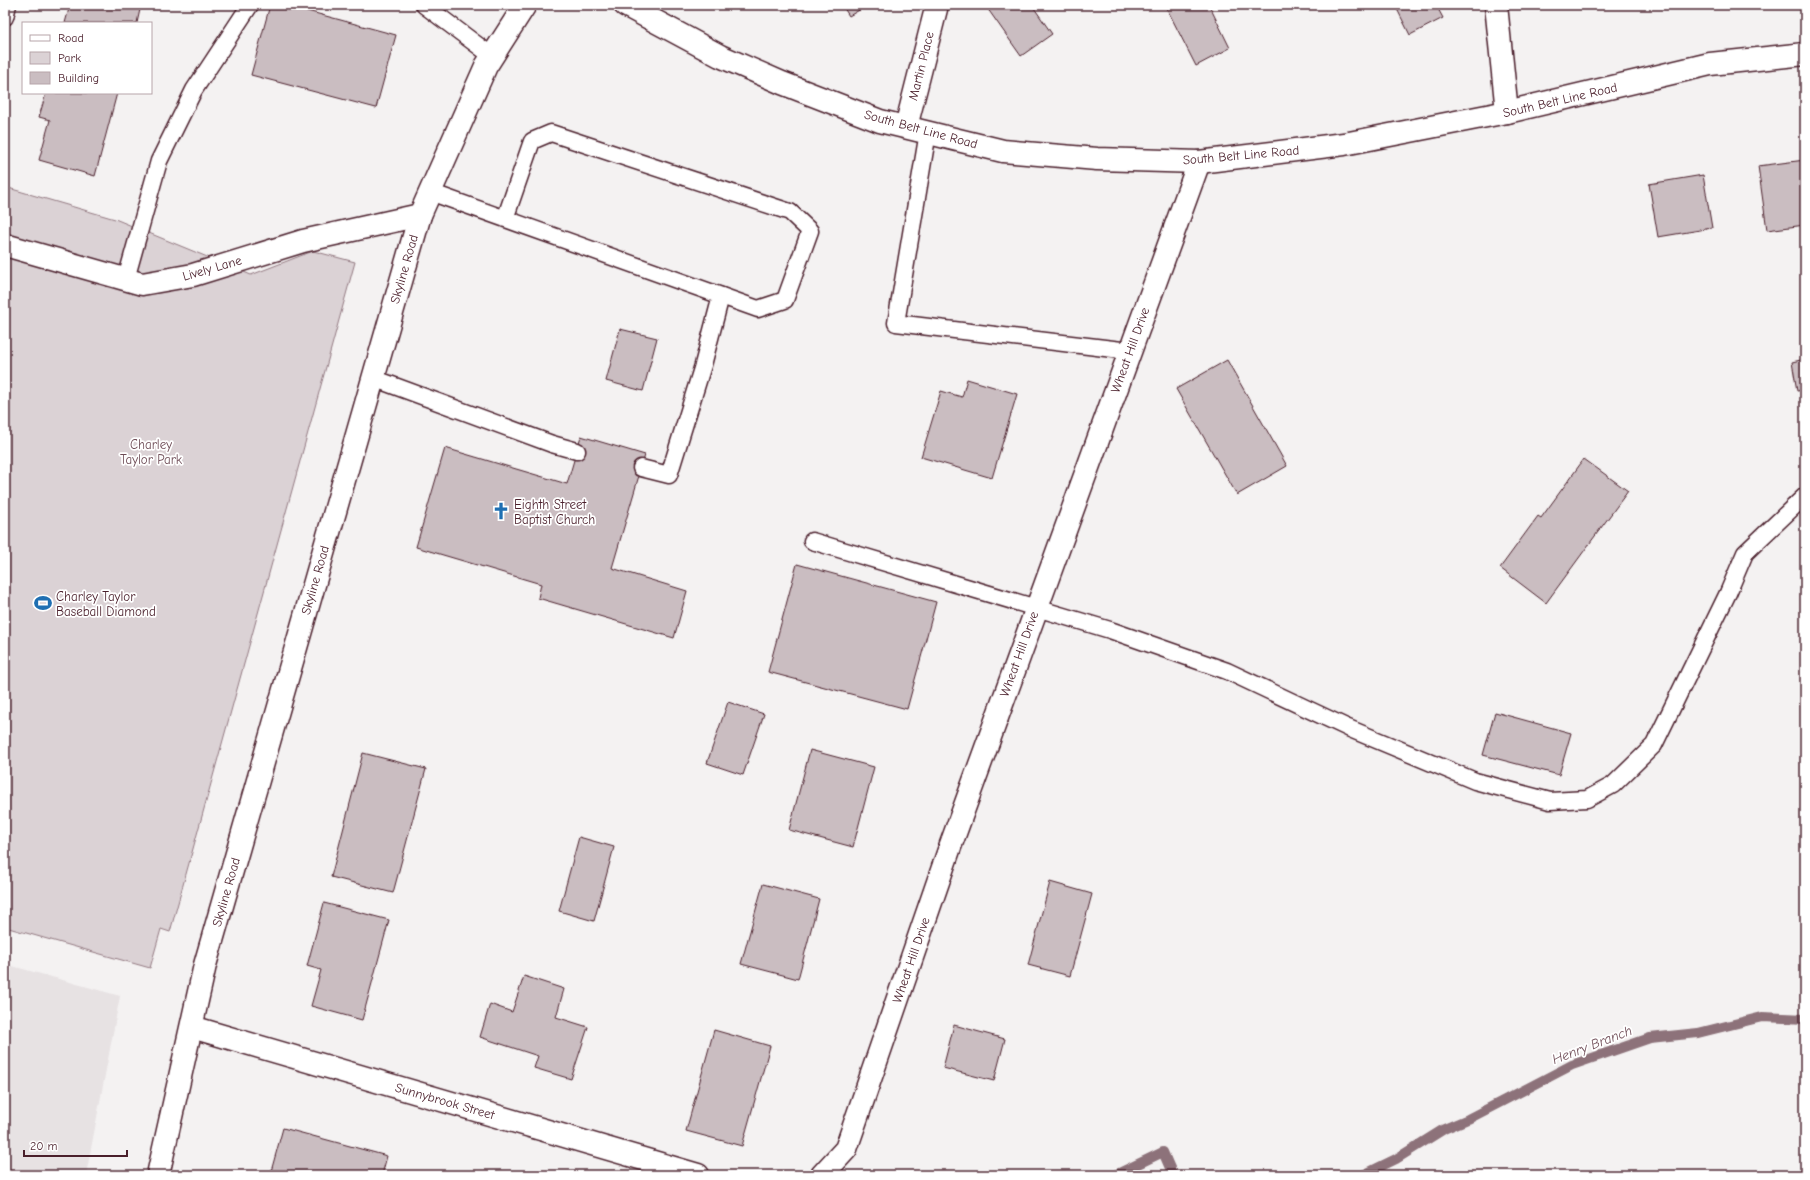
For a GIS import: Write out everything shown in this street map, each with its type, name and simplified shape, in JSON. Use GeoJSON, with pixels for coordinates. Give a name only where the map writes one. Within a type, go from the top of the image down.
{"type":"FeatureCollection","features":[{"type":"Feature","properties":{"kind":"street","name":"Skyline Road"},"geometry":{"type":"LineString","coordinates":[[158,1175],[205,964],[420,215],[486,66],[525,5]]}},
{"type":"Feature","properties":{"kind":"street","name":"South Belt Line Road"},"geometry":{"type":"LineString","coordinates":[[625,5],[727,59],[880,120],[1003,151],[1098,159],[1199,162],[1344,144],[1508,112],[1710,64],[1805,54]]}},
{"type":"Feature","properties":{"kind":"street","name":"Martin Place"},"geometry":{"type":"LineString","coordinates":[[906,127],[937,5]]}},
{"type":"Feature","properties":{"kind":"street"},"geometry":{"type":"LineString","coordinates":[[1496,5],[1508,112]]}},
{"type":"Feature","properties":{"kind":"street","name":"Wheat Hill Drive"},"geometry":{"type":"LineString","coordinates":[[822,1175],[846,1149],[950,847],[1199,162]]}},
{"type":"Feature","properties":{"kind":"street","name":"Lively Lane"},"geometry":{"type":"LineString","coordinates":[[5,245],[142,284],[193,275],[303,241],[420,215]]}},
{"type":"Feature","properties":{"kind":"street","name":"Sunnybrook Street"},"geometry":{"type":"LineString","coordinates":[[192,1027],[698,1175]]}},
{"type":"Feature","properties":{"kind":"lane"},"geometry":{"type":"LineString","coordinates":[[5,17],[8,5]]}},
{"type":"Feature","properties":{"kind":"lane"},"geometry":{"type":"LineString","coordinates":[[126,279],[159,161],[194,90],[250,5]]}},
{"type":"Feature","properties":{"kind":"lane"},"geometry":{"type":"LineString","coordinates":[[424,5],[492,56]]}},
{"type":"Feature","properties":{"kind":"lane"},"geometry":{"type":"LineString","coordinates":[[928,132],[896,323],[1130,351]]}},
{"type":"Feature","properties":{"kind":"lane"},"geometry":{"type":"LineString","coordinates":[[430,192],[505,219],[758,309],[785,300],[810,231],[790,212],[551,133],[532,141],[505,219]]}},
{"type":"Feature","properties":{"kind":"lane"},"geometry":{"type":"LineString","coordinates":[[641,468],[669,475],[703,365],[721,296]]}},
{"type":"Feature","properties":{"kind":"lane"},"geometry":{"type":"LineString","coordinates":[[373,378],[552,444],[577,451]]}},
{"type":"Feature","properties":{"kind":"lane"},"geometry":{"type":"LineString","coordinates":[[812,541],[1110,630],[1227,671],[1348,728],[1475,781],[1550,801],[1586,799],[1613,785],[1654,745],[1746,553],[1805,496]]}},
{"type":"Feature","properties":{"kind":"shaded area"},"geometry":{"type":"Polygon","coordinates":[[[5,964],[120,996],[86,1175],[5,1175],[5,964]]]}},
{"type":"Feature","properties":{"kind":"green space","name":"Charley Taylor Park"},"geometry":{"type":"Polygon","coordinates":[[[5,187],[115,219],[251,275],[313,251],[355,262],[170,932],[161,929],[150,968],[5,927],[5,187]]]}},
{"type":"Feature","properties":{"kind":"building"},"geometry":{"type":"Polygon","coordinates":[[[70,5],[141,5],[137,22],[65,22],[70,5]]]}},
{"type":"Feature","properties":{"kind":"building"},"geometry":{"type":"Polygon","coordinates":[[[270,5],[285,5],[396,35],[376,108],[251,75],[270,5]]]}},
{"type":"Feature","properties":{"kind":"building"},"geometry":{"type":"Polygon","coordinates":[[[842,5],[868,5],[849,16],[842,5]]]}},
{"type":"Feature","properties":{"kind":"building"},"geometry":{"type":"Polygon","coordinates":[[[985,5],[1032,5],[1052,34],[1021,56],[985,5]]]}},
{"type":"Feature","properties":{"kind":"building"},"geometry":{"type":"Polygon","coordinates":[[[1165,5],[1209,5],[1230,48],[1196,66],[1165,5]]]}},
{"type":"Feature","properties":{"kind":"building"},"geometry":{"type":"Polygon","coordinates":[[[1395,5],[1436,5],[1443,18],[1410,35],[1395,5]]]}},
{"type":"Feature","properties":{"kind":"building"},"geometry":{"type":"Polygon","coordinates":[[[46,94],[117,94],[95,176],[39,160],[50,120],[39,117],[46,94]]]}},
{"type":"Feature","properties":{"kind":"building"},"geometry":{"type":"Polygon","coordinates":[[[1805,160],[1805,225],[1767,230],[1758,166],[1805,160]]]}},
{"type":"Feature","properties":{"kind":"building"},"geometry":{"type":"Polygon","coordinates":[[[1703,175],[1712,228],[1658,237],[1649,184],[1703,175]]]}},
{"type":"Feature","properties":{"kind":"building"},"geometry":{"type":"Polygon","coordinates":[[[620,329],[657,338],[643,391],[606,381],[620,329]]]}},
{"type":"Feature","properties":{"kind":"building"},"geometry":{"type":"Polygon","coordinates":[[[1805,359],[1805,390],[1797,391],[1792,362],[1805,359]]]}},
{"type":"Feature","properties":{"kind":"building"},"geometry":{"type":"Polygon","coordinates":[[[1227,360],[1287,466],[1237,495],[1176,389],[1227,360]]]}},
{"type":"Feature","properties":{"kind":"building"},"geometry":{"type":"Polygon","coordinates":[[[967,379],[1017,394],[992,478],[921,457],[941,391],[962,397],[967,379]]]}},
{"type":"Feature","properties":{"kind":"building"},"geometry":{"type":"Polygon","coordinates":[[[581,436],[645,455],[612,568],[687,591],[674,638],[538,598],[541,584],[416,547],[445,448],[567,484],[581,436]]]}},
{"type":"Feature","properties":{"kind":"building"},"geometry":{"type":"Polygon","coordinates":[[[1584,459],[1628,491],[1546,603],[1500,568],[1538,516],[1541,518],[1584,459]]]}},
{"type":"Feature","properties":{"kind":"building"},"geometry":{"type":"Polygon","coordinates":[[[797,564],[936,602],[907,709],[768,672],[797,564]]]}},
{"type":"Feature","properties":{"kind":"building"},"geometry":{"type":"Polygon","coordinates":[[[728,702],[764,714],[743,775],[707,763],[728,702]]]}},
{"type":"Feature","properties":{"kind":"building"},"geometry":{"type":"Polygon","coordinates":[[[1495,712],[1571,733],[1559,775],[1483,755],[1495,712]]]}},
{"type":"Feature","properties":{"kind":"building"},"geometry":{"type":"Polygon","coordinates":[[[810,750],[874,767],[853,847],[789,830],[810,750]]]}},
{"type":"Feature","properties":{"kind":"building"},"geometry":{"type":"Polygon","coordinates":[[[363,753],[426,769],[393,893],[331,877],[363,753]]]}},
{"type":"Feature","properties":{"kind":"building"},"geometry":{"type":"Polygon","coordinates":[[[579,837],[614,847],[594,921],[559,911],[579,837]]]}},
{"type":"Feature","properties":{"kind":"building"},"geometry":{"type":"Polygon","coordinates":[[[1050,882],[1092,894],[1070,976],[1028,965],[1050,882]]]}},
{"type":"Feature","properties":{"kind":"building"},"geometry":{"type":"Polygon","coordinates":[[[763,884],[819,899],[798,979],[741,964],[763,884]]]}},
{"type":"Feature","properties":{"kind":"building"},"geometry":{"type":"Polygon","coordinates":[[[324,903],[389,920],[362,1020],[311,1006],[321,970],[307,966],[324,903]]]}},
{"type":"Feature","properties":{"kind":"building"},"geometry":{"type":"Polygon","coordinates":[[[524,976],[564,989],[556,1017],[588,1027],[571,1079],[534,1068],[538,1056],[480,1037],[490,1004],[512,1012],[524,976]]]}},
{"type":"Feature","properties":{"kind":"building"},"geometry":{"type":"Polygon","coordinates":[[[954,1025],[1005,1039],[994,1081],[943,1068],[954,1025]]]}},
{"type":"Feature","properties":{"kind":"building"},"geometry":{"type":"Polygon","coordinates":[[[714,1030],[770,1046],[742,1146],[686,1131],[714,1030]]]}},
{"type":"Feature","properties":{"kind":"building"},"geometry":{"type":"Polygon","coordinates":[[[283,1128],[387,1156],[382,1175],[270,1175],[283,1128]]]}},
{"type":"Feature","properties":{"kind":"waterway","name":"Henry Branch"},"geometry":{"type":"LineString","coordinates":[[1363,1175],[1396,1159],[1444,1129],[1468,1119],[1572,1065],[1650,1038],[1698,1033],[1762,1017],[1805,1019]]}},
{"type":"Feature","properties":{"kind":"waterway","name":"Henry Branch"},"geometry":{"type":"LineString","coordinates":[[1115,1175],[1163,1152],[1173,1175]]}},
{"type":"Feature","properties":{"kind":"place","name":"Eighth Street Baptist Church"},"geometry":{"type":"Point","coordinates":[501,511]}},
{"type":"Feature","properties":{"kind":"place","name":"Charley Taylor Baseball Diamond"},"geometry":{"type":"Point","coordinates":[43,603]}}]}
